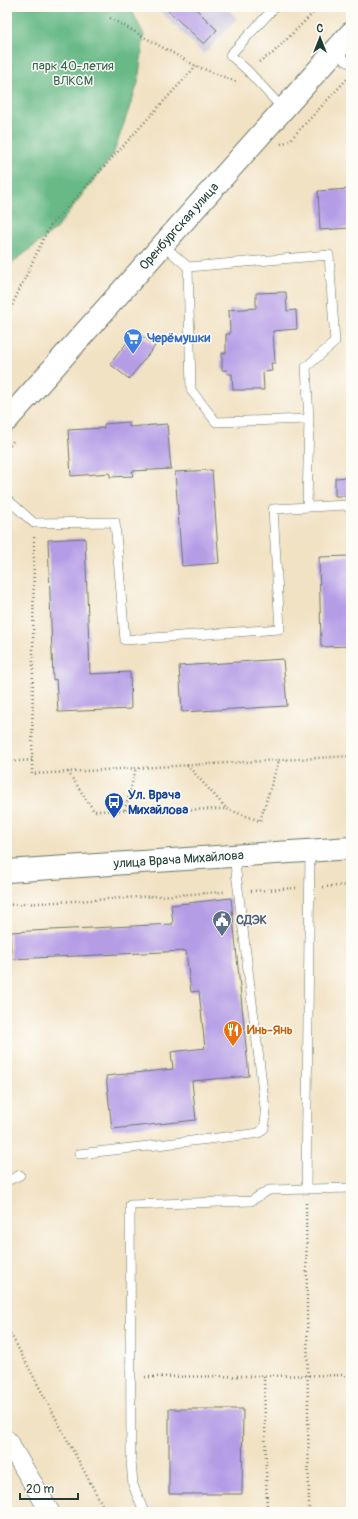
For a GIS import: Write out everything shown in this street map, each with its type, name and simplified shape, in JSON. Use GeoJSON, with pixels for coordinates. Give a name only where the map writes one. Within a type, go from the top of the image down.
{"type":"FeatureCollection","features":[{"type":"Feature","properties":{"kind":"street","name":"Оренбургская улица"},"geometry":{"type":"LineString","coordinates":[[7,420],[351,33]]}},
{"type":"Feature","properties":{"kind":"street","name":"улица Врача Михайлова"},"geometry":{"type":"LineString","coordinates":[[7,871],[351,848]]}},
{"type":"Feature","properties":{"kind":"street"},"geometry":{"type":"LineString","coordinates":[[7,1440],[50,1512]]}},
{"type":"Feature","properties":{"kind":"lane"},"geometry":{"type":"LineString","coordinates":[[275,7],[230,55],[247,70],[284,109]]}},
{"type":"Feature","properties":{"kind":"lane"},"geometry":{"type":"LineString","coordinates":[[333,52],[351,64]]}},
{"type":"Feature","properties":{"kind":"lane"},"geometry":{"type":"LineString","coordinates":[[164,245],[188,267],[191,390],[216,422],[309,420]]}},
{"type":"Feature","properties":{"kind":"lane"},"geometry":{"type":"LineString","coordinates":[[188,267],[329,255],[335,342],[306,367],[309,420],[307,506]]}},
{"type":"Feature","properties":{"kind":"lane"},"geometry":{"type":"LineString","coordinates":[[7,499],[34,522],[115,522],[125,640],[280,630],[273,508],[346,505],[351,510]]}},
{"type":"Feature","properties":{"kind":"lane"},"geometry":{"type":"LineString","coordinates":[[306,1189],[310,851]]}},
{"type":"Feature","properties":{"kind":"lane"},"geometry":{"type":"LineString","coordinates":[[79,1154],[252,1134],[259,1133],[264,1128],[266,1116],[234,856]]}},
{"type":"Feature","properties":{"kind":"lane"},"geometry":{"type":"LineString","coordinates":[[7,1180],[20,1175]]}},
{"type":"Feature","properties":{"kind":"lane"},"geometry":{"type":"LineString","coordinates":[[144,1512],[132,1485],[130,1205],[251,1201],[269,1190],[351,1188]]}},
{"type":"Feature","properties":{"kind":"path"},"geometry":{"type":"LineString","coordinates":[[247,70],[273,53],[319,7]]}},
{"type":"Feature","properties":{"kind":"path"},"geometry":{"type":"LineString","coordinates":[[110,18],[196,66],[237,82]]}},
{"type":"Feature","properties":{"kind":"path"},"geometry":{"type":"LineString","coordinates":[[7,316],[49,227],[196,66]]}},
{"type":"Feature","properties":{"kind":"path"},"geometry":{"type":"LineString","coordinates":[[34,522],[32,774],[351,756]]}},
{"type":"Feature","properties":{"kind":"path"},"geometry":{"type":"LineString","coordinates":[[7,762],[32,760]]}},
{"type":"Feature","properties":{"kind":"path"},"geometry":{"type":"LineString","coordinates":[[68,772],[94,811],[227,809],[260,821],[279,760]]}},
{"type":"Feature","properties":{"kind":"path"},"geometry":{"type":"LineString","coordinates":[[187,765],[227,809]]}},
{"type":"Feature","properties":{"kind":"path"},"geometry":{"type":"LineString","coordinates":[[125,811],[136,768]]}},
{"type":"Feature","properties":{"kind":"path"},"geometry":{"type":"LineString","coordinates":[[7,904],[351,885]]}},
{"type":"Feature","properties":{"kind":"path"},"geometry":{"type":"LineString","coordinates":[[306,1189],[309,1512]]}},
{"type":"Feature","properties":{"kind":"path"},"geometry":{"type":"LineString","coordinates":[[7,1327],[106,1512]]}},
{"type":"Feature","properties":{"kind":"path"},"geometry":{"type":"LineString","coordinates":[[131,1377],[351,1375]]}},
{"type":"Feature","properties":{"kind":"path"},"geometry":{"type":"LineString","coordinates":[[264,1376],[267,1512]]}},
{"type":"Feature","properties":{"kind":"shaded area"},"geometry":{"type":"Polygon","coordinates":[[[156,7],[226,7],[237,19],[204,54],[156,7]]]}},
{"type":"Feature","properties":{"kind":"green space","name":"парк 40-летия ВЛКСМ"},"geometry":{"type":"Polygon","coordinates":[[[7,7],[130,7],[144,35],[138,83],[113,155],[55,230],[7,267],[7,7]]]}},
{"type":"Feature","properties":{"kind":"building"},"geometry":{"type":"Polygon","coordinates":[[[164,7],[194,7],[217,30],[204,44],[164,7]]]}},
{"type":"Feature","properties":{"kind":"building"},"geometry":{"type":"Polygon","coordinates":[[[351,189],[351,228],[320,230],[318,191],[351,189]]]}},
{"type":"Feature","properties":{"kind":"building"},"geometry":{"type":"Polygon","coordinates":[[[286,292],[287,311],[296,310],[297,329],[273,331],[275,363],[271,363],[272,371],[263,372],[264,390],[233,390],[232,374],[227,374],[226,370],[222,370],[222,353],[226,353],[226,334],[230,334],[229,310],[256,308],[256,293],[286,292]]]}},
{"type":"Feature","properties":{"kind":"building","name":"Черёмушки"},"geometry":{"type":"Polygon","coordinates":[[[136,331],[155,346],[129,379],[110,364],[136,331]]]}},
{"type":"Feature","properties":{"kind":"building"},"geometry":{"type":"Polygon","coordinates":[[[129,422],[129,427],[167,424],[171,469],[132,471],[133,476],[110,477],[110,473],[71,476],[68,430],[104,428],[104,424],[129,422]]]}},
{"type":"Feature","properties":{"kind":"building"},"geometry":{"type":"Polygon","coordinates":[[[212,470],[219,563],[182,566],[175,472],[212,470]]]}},
{"type":"Feature","properties":{"kind":"building"},"geometry":{"type":"Polygon","coordinates":[[[351,477],[351,496],[335,496],[335,478],[351,477]]]}},
{"type":"Feature","properties":{"kind":"building"},"geometry":{"type":"Polygon","coordinates":[[[85,538],[90,674],[130,672],[131,709],[58,712],[56,679],[53,680],[48,540],[85,538]]]}},
{"type":"Feature","properties":{"kind":"building"},"geometry":{"type":"Polygon","coordinates":[[[351,556],[351,646],[321,647],[319,557],[351,556]]]}},
{"type":"Feature","properties":{"kind":"building"},"geometry":{"type":"Polygon","coordinates":[[[283,659],[287,706],[182,712],[179,666],[283,659]]]}},
{"type":"Feature","properties":{"kind":"building"},"geometry":{"type":"Polygon","coordinates":[[[231,898],[249,1076],[192,1081],[196,1120],[112,1129],[106,1076],[173,1069],[171,1052],[205,1048],[199,991],[191,992],[186,951],[11,959],[10,932],[173,924],[171,905],[231,898]]]}},
{"type":"Feature","properties":{"kind":"building"},"geometry":{"type":"Polygon","coordinates":[[[169,1409],[243,1409],[242,1494],[169,1494],[169,1409]]]}},
{"type":"Feature","properties":{"kind":"place","name":"Черёмушки"},"geometry":{"type":"Point","coordinates":[133,355]}},
{"type":"Feature","properties":{"kind":"place","name":"Ул. Врача Михайлова"},"geometry":{"type":"Point","coordinates":[114,819]}},
{"type":"Feature","properties":{"kind":"place","name":"СДЭК"},"geometry":{"type":"Point","coordinates":[222,937]}},
{"type":"Feature","properties":{"kind":"place","name":"Инь-Янь"},"geometry":{"type":"Point","coordinates":[233,1047]}}]}
